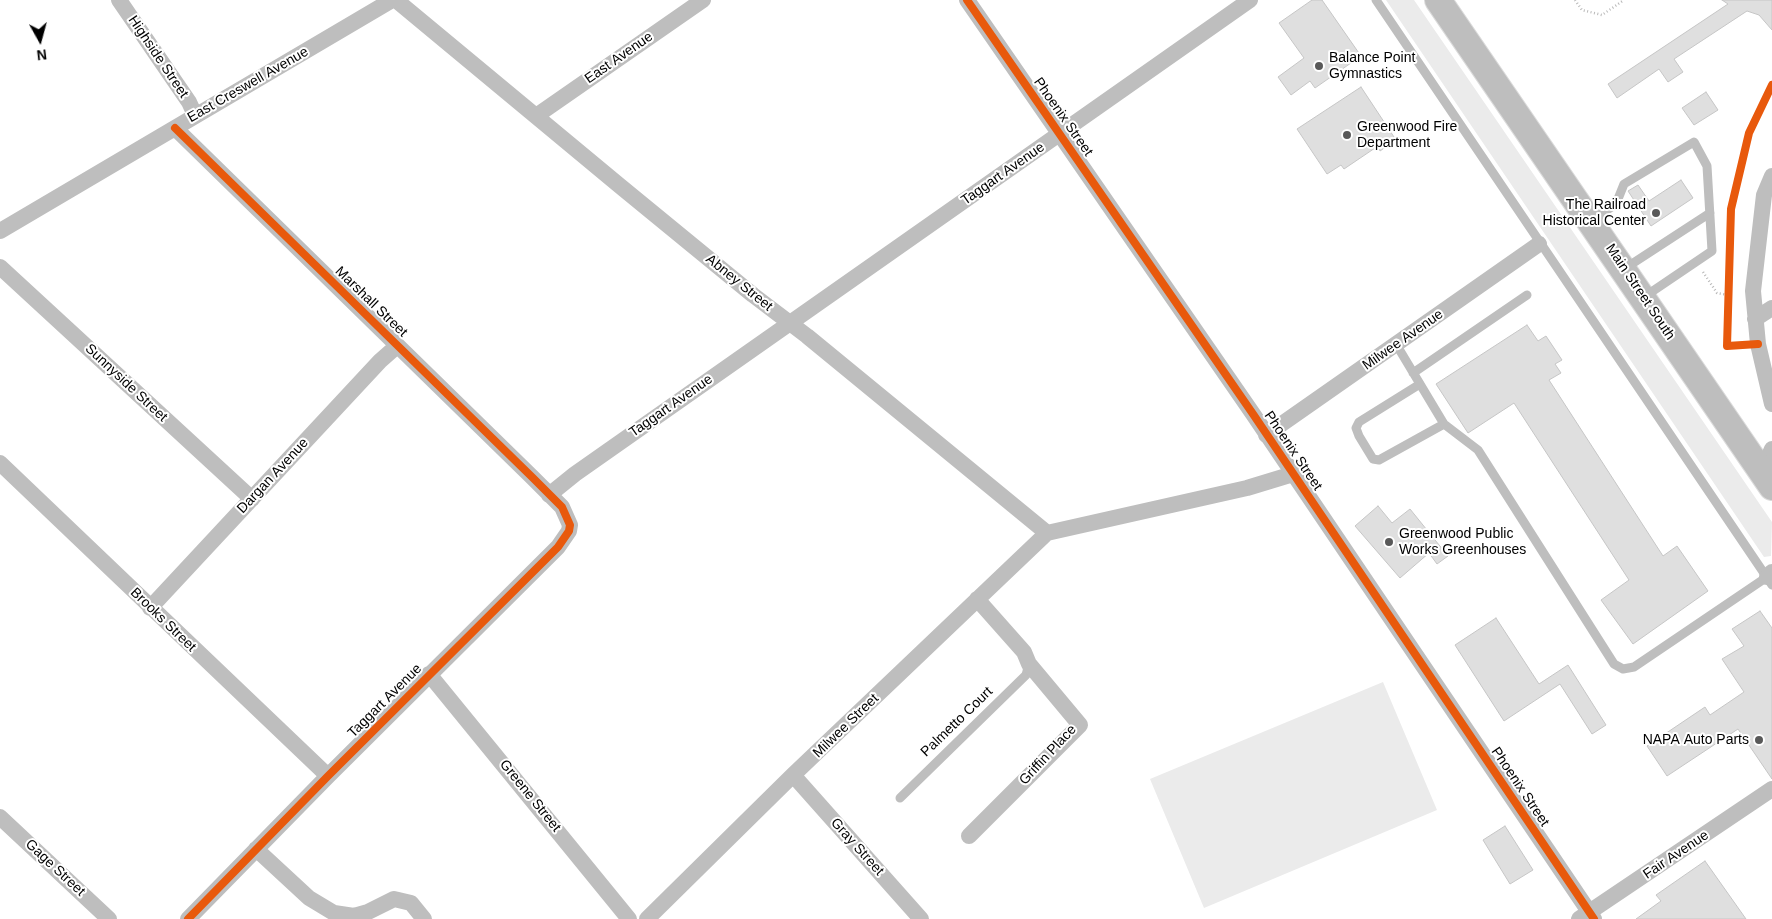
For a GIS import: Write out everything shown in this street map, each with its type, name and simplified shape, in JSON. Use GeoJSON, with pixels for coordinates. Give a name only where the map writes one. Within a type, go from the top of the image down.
{"type":"FeatureCollection","features":[{"type":"Feature","properties":{"kind":"main road","name":"Main Street South"},"geometry":{"type":"LineString","coordinates":[[1438,0],[1624,269],[1769,469]]}},
{"type":"Feature","properties":{"kind":"street","name":"Highside Street"},"geometry":{"type":"LineString","coordinates":[[119,0],[195,115]]}},
{"type":"Feature","properties":{"kind":"street","name":"East Creswell Avenue"},"geometry":{"type":"LineString","coordinates":[[0,231],[392,0]]}},
{"type":"Feature","properties":{"kind":"street","name":"Abney Street"},"geometry":{"type":"LineString","coordinates":[[396,0],[1047,533]]}},
{"type":"Feature","properties":{"kind":"street","name":"East Avenue"},"geometry":{"type":"LineString","coordinates":[[536,116],[703,0]]}},
{"type":"Feature","properties":{"kind":"street","name":"Phoenix Street"},"geometry":{"type":"LineString","coordinates":[[968,0],[1266,435],[1587,917]]}},
{"type":"Feature","properties":{"kind":"street","name":"Taggart Avenue"},"geometry":{"type":"LineString","coordinates":[[188,919],[565,538],[570,525],[566,514],[549,495],[575,474],[1250,0]]}},
{"type":"Feature","properties":{"kind":"street","name":"Marshall Street"},"geometry":{"type":"LineString","coordinates":[[175,128],[549,495]]}},
{"type":"Feature","properties":{"kind":"street"},"geometry":{"type":"LineString","coordinates":[[1772,176],[1764,195],[1753,292],[1758,344],[1772,404]]}},
{"type":"Feature","properties":{"kind":"street","name":"Milwee Avenue"},"geometry":{"type":"LineString","coordinates":[[1266,435],[1539,244]]}},
{"type":"Feature","properties":{"kind":"street","name":"Sunnyside Street"},"geometry":{"type":"LineString","coordinates":[[0,267],[252,499]]}},
{"type":"Feature","properties":{"kind":"street"},"geometry":{"type":"LineString","coordinates":[[1755,319],[1772,308]]}},
{"type":"Feature","properties":{"kind":"street","name":"Dargan Avenue"},"geometry":{"type":"LineString","coordinates":[[150,608],[380,361],[398,346]]}},
{"type":"Feature","properties":{"kind":"street","name":"Brooks Street"},"geometry":{"type":"LineString","coordinates":[[0,463],[328,776]]}},
{"type":"Feature","properties":{"kind":"street"},"geometry":{"type":"LineString","coordinates":[[1047,533],[1237,490],[1292,474]]}},
{"type":"Feature","properties":{"kind":"street","name":"Milwee Street"},"geometry":{"type":"LineString","coordinates":[[647,919],[977,598],[1047,533]]}},
{"type":"Feature","properties":{"kind":"street","name":"Griffin Place"},"geometry":{"type":"LineString","coordinates":[[969,836],[1080,725],[1028,664],[1024,652],[977,598]]}},
{"type":"Feature","properties":{"kind":"street","name":"Greene Street"},"geometry":{"type":"LineString","coordinates":[[429,674],[629,919]]}},
{"type":"Feature","properties":{"kind":"street","name":"Gray Street"},"geometry":{"type":"LineString","coordinates":[[793,776],[921,919]]}},
{"type":"Feature","properties":{"kind":"street","name":"Fair Avenue"},"geometry":{"type":"LineString","coordinates":[[1587,917],[1772,790]]}},
{"type":"Feature","properties":{"kind":"street","name":"Gage Street"},"geometry":{"type":"LineString","coordinates":[[0,817],[109,919]]}},
{"type":"Feature","properties":{"kind":"street"},"geometry":{"type":"LineString","coordinates":[[256,849],[309,898],[334,913],[354,916],[368,912],[394,899],[410,903],[424,919]]}},
{"type":"Feature","properties":{"kind":"lane"},"geometry":{"type":"LineString","coordinates":[[1376,0],[1539,244],[1770,578],[1634,667],[1623,669],[1614,664],[1478,450],[1444,424],[1396,344]]}},
{"type":"Feature","properties":{"kind":"lane"},"geometry":{"type":"LineString","coordinates":[[1591,221],[1616,204],[1624,184],[1694,142],[1707,166],[1712,252],[1644,297]]}},
{"type":"Feature","properties":{"kind":"lane"},"geometry":{"type":"LineString","coordinates":[[1624,269],[1710,213]]}},
{"type":"Feature","properties":{"kind":"lane"},"geometry":{"type":"LineString","coordinates":[[1413,373],[1526,295]]}},
{"type":"Feature","properties":{"kind":"lane"},"geometry":{"type":"LineString","coordinates":[[1420,384],[1359,422],[1356,428],[1359,436],[1373,458],[1379,460],[1444,424]]}},
{"type":"Feature","properties":{"kind":"lane","name":"Palmetto Court"},"geometry":{"type":"LineString","coordinates":[[900,798],[1026,675],[1028,664]]}},
{"type":"Feature","properties":{"kind":"path"},"geometry":{"type":"LineString","coordinates":[[1575,0],[1582,10],[1602,15],[1624,0]]}},
{"type":"Feature","properties":{"kind":"path"},"geometry":{"type":"LineString","coordinates":[[1696,262],[1717,292],[1728,295]]}},
{"type":"Feature","properties":{"kind":"path"},"geometry":{"type":"LineString","coordinates":[[1728,286],[1728,305]]}},
{"type":"Feature","properties":{"kind":"shaded area"},"geometry":{"type":"Polygon","coordinates":[[[1386,0],[1414,0],[1772,522],[1771,556],[1764,557],[1386,0]]]}},
{"type":"Feature","properties":{"kind":"shaded area"},"geometry":{"type":"Polygon","coordinates":[[[1383,682],[1437,810],[1204,908],[1150,779],[1383,682]]]}},
{"type":"Feature","properties":{"kind":"building"},"geometry":{"type":"Polygon","coordinates":[[[1312,0],[1322,0],[1361,56],[1315,88],[1310,81],[1291,95],[1278,77],[1304,58],[1279,23],[1312,0]]]}},
{"type":"Feature","properties":{"kind":"building"},"geometry":{"type":"Polygon","coordinates":[[[1722,0],[1772,0],[1772,30],[1759,15],[1747,11],[1674,59],[1683,72],[1668,82],[1659,69],[1617,98],[1608,84],[1728,4],[1722,0]]]}},
{"type":"Feature","properties":{"kind":"building","name":"Greenwood Fire Department"},"geometry":{"type":"Polygon","coordinates":[[[1361,87],[1396,140],[1380,151],[1378,146],[1344,169],[1341,165],[1327,174],[1297,129],[1361,87]]]}},
{"type":"Feature","properties":{"kind":"building"},"geometry":{"type":"Polygon","coordinates":[[[1706,92],[1718,110],[1694,125],[1682,108],[1706,92]]]}},
{"type":"Feature","properties":{"kind":"building","name":"The Railroad Historical Center"},"geometry":{"type":"Polygon","coordinates":[[[1681,180],[1693,198],[1651,226],[1628,191],[1638,185],[1649,201],[1681,180]]]}},
{"type":"Feature","properties":{"kind":"building"},"geometry":{"type":"Polygon","coordinates":[[[1527,325],[1538,341],[1546,336],[1562,360],[1555,364],[1561,373],[1549,380],[1663,556],[1677,546],[1708,591],[1633,644],[1601,600],[1629,580],[1514,403],[1468,433],[1436,384],[1527,325]]]}},
{"type":"Feature","properties":{"kind":"building","name":"Greenwood Public Works Greenhouses"},"geometry":{"type":"Polygon","coordinates":[[[1378,506],[1392,523],[1410,509],[1448,556],[1437,564],[1429,553],[1400,578],[1355,526],[1378,506]]]}},
{"type":"Feature","properties":{"kind":"building"},"geometry":{"type":"Polygon","coordinates":[[[1760,611],[1772,628],[1772,779],[1738,729],[1667,776],[1647,746],[1705,707],[1710,715],[1744,692],[1722,659],[1744,646],[1732,629],[1760,611]]]}},
{"type":"Feature","properties":{"kind":"building"},"geometry":{"type":"Polygon","coordinates":[[[1496,618],[1539,684],[1568,665],[1606,725],[1592,734],[1560,684],[1504,721],[1455,645],[1496,618]]]}},
{"type":"Feature","properties":{"kind":"building"},"geometry":{"type":"Polygon","coordinates":[[[1505,826],[1533,870],[1510,884],[1483,840],[1505,826]]]}},
{"type":"Feature","properties":{"kind":"building"},"geometry":{"type":"Polygon","coordinates":[[[1705,861],[1746,919],[1636,919],[1661,901],[1656,895],[1705,861]]]}},
{"type":"Feature","properties":{"kind":"cycle path"},"geometry":{"type":"LineString","coordinates":[[967,0],[1253,414],[1594,919]]}},
{"type":"Feature","properties":{"kind":"cycle path"},"geometry":{"type":"LineString","coordinates":[[1758,344],[1727,346],[1731,209],[1749,133],[1772,85]]}},
{"type":"Feature","properties":{"kind":"cycle path"},"geometry":{"type":"LineString","coordinates":[[175,128],[562,507],[570,525],[569,531],[558,547],[328,776],[188,919]]}},
{"type":"Feature","properties":{"kind":"place","name":"Balance Point Gymnastics"},"geometry":{"type":"Point","coordinates":[1319,66]}},
{"type":"Feature","properties":{"kind":"place","name":"Greenwood Fire Department"},"geometry":{"type":"Point","coordinates":[1347,135]}},
{"type":"Feature","properties":{"kind":"place","name":"The Railroad Historical Center"},"geometry":{"type":"Point","coordinates":[1656,213]}},
{"type":"Feature","properties":{"kind":"place","name":"Greenwood Public Works Greenhouses"},"geometry":{"type":"Point","coordinates":[1389,542]}},
{"type":"Feature","properties":{"kind":"place","name":"NAPA Auto Parts"},"geometry":{"type":"Point","coordinates":[1759,740]}}]}
